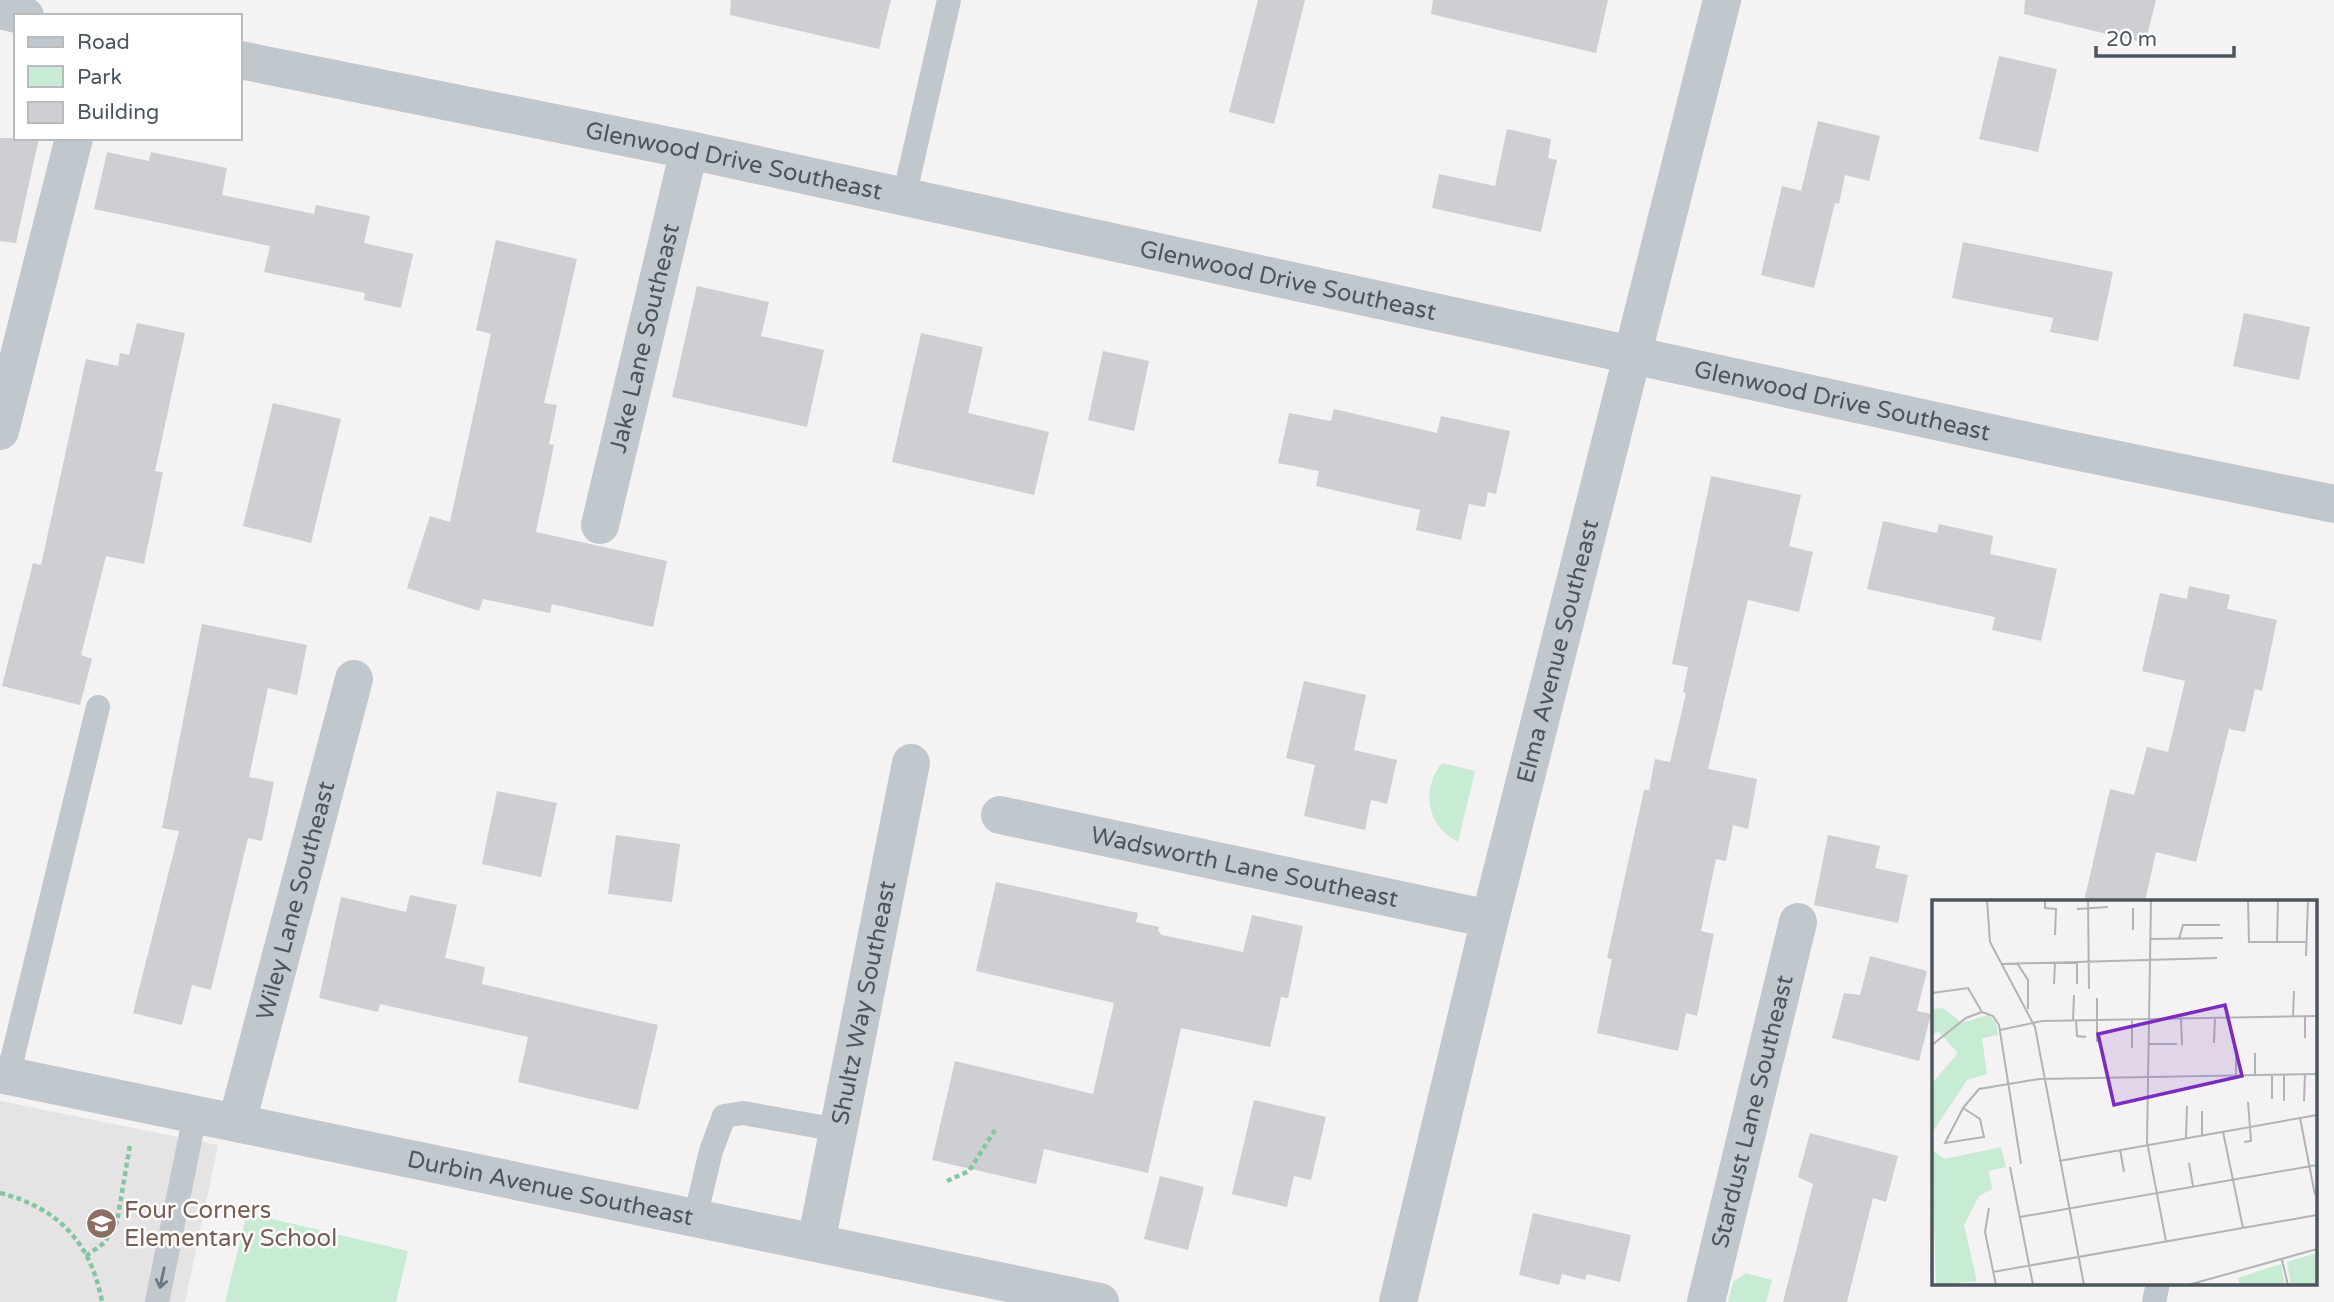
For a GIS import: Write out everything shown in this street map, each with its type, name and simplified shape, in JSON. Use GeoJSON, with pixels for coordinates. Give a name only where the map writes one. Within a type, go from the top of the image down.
{"type":"FeatureCollection","features":[{"type":"Feature","properties":{"kind":"street","name":"Elma Avenue Southeast"},"geometry":{"type":"LineString","coordinates":[[1398,1302],[1490,919],[1722,0]]}},
{"type":"Feature","properties":{"kind":"street","name":"Glenwood Drive Southeast"},"geometry":{"type":"LineString","coordinates":[[242,60],[689,150],[2334,504]]}},
{"type":"Feature","properties":{"kind":"street"},"geometry":{"type":"LineString","coordinates":[[0,431],[73,140]]}},
{"type":"Feature","properties":{"kind":"street","name":"Jake Lane Southeast"},"geometry":{"type":"LineString","coordinates":[[600,524],[689,150]]}},
{"type":"Feature","properties":{"kind":"street","name":"Wiley Lane Southeast"},"geometry":{"type":"LineString","coordinates":[[237,1122],[354,679]]}},
{"type":"Feature","properties":{"kind":"street","name":"Shultz Way Southeast"},"geometry":{"type":"LineString","coordinates":[[816,1243],[911,763]]}},
{"type":"Feature","properties":{"kind":"street","name":"Wadsworth Lane Southeast"},"geometry":{"type":"LineString","coordinates":[[1000,815],[1490,919]]}},
{"type":"Feature","properties":{"kind":"street","name":"Stardust Lane Southeast"},"geometry":{"type":"LineString","coordinates":[[1706,1302],[1797,922]]}},
{"type":"Feature","properties":{"kind":"street","name":"Durbin Avenue Southeast"},"geometry":{"type":"LineString","coordinates":[[4,1075],[1100,1302]]}},
{"type":"Feature","properties":{"kind":"lane"},"geometry":{"type":"LineString","coordinates":[[904,197],[949,0]]}},
{"type":"Feature","properties":{"kind":"lane"},"geometry":{"type":"LineString","coordinates":[[4,1075],[98,707]]}},
{"type":"Feature","properties":{"kind":"lane"},"geometry":{"type":"LineString","coordinates":[[695,1218],[711,1151],[724,1116],[743,1113],[838,1130]]}},
{"type":"Feature","properties":{"kind":"lane"},"geometry":{"type":"LineString","coordinates":[[157,1302],[195,1115]]}},
{"type":"Feature","properties":{"kind":"lane"},"geometry":{"type":"LineString","coordinates":[[2154,1302],[2158,1284]]}},
{"type":"Feature","properties":{"kind":"path"},"geometry":{"type":"LineString","coordinates":[[86,1255],[104,1243],[117,1222],[137,1102]]}},
{"type":"Feature","properties":{"kind":"path"},"geometry":{"type":"LineString","coordinates":[[947,1181],[969,1171],[995,1130]]}},
{"type":"Feature","properties":{"kind":"path"},"geometry":{"type":"LineString","coordinates":[[0,1193],[27,1199],[64,1224],[86,1255],[98,1282],[102,1302]]}},
{"type":"Feature","properties":{"kind":"shaded area","name":"Four Corners Elementary School"},"geometry":{"type":"Polygon","coordinates":[[[0,1101],[218,1145],[185,1302],[0,1302],[0,1101]]]}},
{"type":"Feature","properties":{"kind":"green space"},"geometry":{"type":"Polygon","coordinates":[[[1442,763],[1475,771],[1458,842],[1439,827],[1430,806],[1431,784],[1442,763]]]}},
{"type":"Feature","properties":{"kind":"green space"},"geometry":{"type":"Polygon","coordinates":[[[247,1213],[408,1251],[396,1302],[225,1302],[247,1213]]]}},
{"type":"Feature","properties":{"kind":"green space"},"geometry":{"type":"Polygon","coordinates":[[[1746,1273],[1772,1280],[1766,1302],[1728,1302],[1733,1282],[1746,1273]]]}},
{"type":"Feature","properties":{"kind":"building"},"geometry":{"type":"Polygon","coordinates":[[[731,0],[891,0],[879,49],[730,15],[731,0]]]}},
{"type":"Feature","properties":{"kind":"building"},"geometry":{"type":"Polygon","coordinates":[[[1258,0],[1305,0],[1274,124],[1229,112],[1258,0]]]}},
{"type":"Feature","properties":{"kind":"building"},"geometry":{"type":"Polygon","coordinates":[[[1433,0],[1608,0],[1596,53],[1431,14],[1433,0]]]}},
{"type":"Feature","properties":{"kind":"building"},"geometry":{"type":"Polygon","coordinates":[[[2025,0],[2156,0],[2145,43],[2024,14],[2025,0]]]}},
{"type":"Feature","properties":{"kind":"building"},"geometry":{"type":"Polygon","coordinates":[[[1999,56],[2057,69],[2038,152],[1979,139],[1999,56]]]}},
{"type":"Feature","properties":{"kind":"building"},"geometry":{"type":"Polygon","coordinates":[[[1818,121],[1880,136],[1869,181],[1845,175],[1839,204],[1835,203],[1814,288],[1761,275],[1782,186],[1801,191],[1818,121]]]}},
{"type":"Feature","properties":{"kind":"building"},"geometry":{"type":"Polygon","coordinates":[[[1507,129],[1551,139],[1548,158],[1557,160],[1541,232],[1432,208],[1439,174],[1495,186],[1507,129]]]}},
{"type":"Feature","properties":{"kind":"building"},"geometry":{"type":"Polygon","coordinates":[[[0,138],[39,140],[16,243],[0,241],[0,138]]]}},
{"type":"Feature","properties":{"kind":"building"},"geometry":{"type":"Polygon","coordinates":[[[107,152],[149,161],[151,152],[227,168],[222,195],[314,214],[316,205],[370,216],[364,243],[413,254],[401,308],[364,300],[365,293],[264,272],[270,246],[94,209],[107,152]]]}},
{"type":"Feature","properties":{"kind":"building"},"geometry":{"type":"Polygon","coordinates":[[[496,240],[577,259],[544,403],[557,405],[549,444],[554,445],[536,532],[667,561],[653,627],[552,604],[550,613],[483,599],[479,611],[407,588],[430,516],[450,522],[491,334],[476,330],[496,240]]]}},
{"type":"Feature","properties":{"kind":"building"},"geometry":{"type":"Polygon","coordinates":[[[1963,242],[2113,272],[2098,341],[2050,332],[2053,318],[1952,298],[1963,242]]]}},
{"type":"Feature","properties":{"kind":"building"},"geometry":{"type":"Polygon","coordinates":[[[697,286],[769,302],[761,336],[824,350],[807,427],[672,397],[697,286]]]}},
{"type":"Feature","properties":{"kind":"building"},"geometry":{"type":"Polygon","coordinates":[[[2244,313],[2310,327],[2299,380],[2233,366],[2244,313]]]}},
{"type":"Feature","properties":{"kind":"building"},"geometry":{"type":"Polygon","coordinates":[[[137,323],[185,333],[155,471],[163,472],[144,564],[106,556],[81,655],[92,659],[80,705],[2,686],[33,563],[41,565],[86,359],[118,366],[120,353],[129,355],[137,323]]]}},
{"type":"Feature","properties":{"kind":"building"},"geometry":{"type":"Polygon","coordinates":[[[921,333],[983,347],[968,413],[1049,432],[1034,495],[892,462],[921,333]]]}},
{"type":"Feature","properties":{"kind":"building"},"geometry":{"type":"Polygon","coordinates":[[[1103,351],[1149,361],[1134,431],[1088,420],[1103,351]]]}},
{"type":"Feature","properties":{"kind":"building"},"geometry":{"type":"Polygon","coordinates":[[[273,403],[341,419],[311,543],[243,526],[273,403]]]}},
{"type":"Feature","properties":{"kind":"building"},"geometry":{"type":"Polygon","coordinates":[[[1334,409],[1437,433],[1441,416],[1510,431],[1496,494],[1488,492],[1485,507],[1469,504],[1461,540],[1416,530],[1420,510],[1316,486],[1319,471],[1278,463],[1289,413],[1331,421],[1334,409]]]}},
{"type":"Feature","properties":{"kind":"building"},"geometry":{"type":"Polygon","coordinates":[[[1711,476],[1801,495],[1789,546],[1813,552],[1799,612],[1748,600],[1708,769],[1757,779],[1748,829],[1733,825],[1726,861],[1716,859],[1701,931],[1714,934],[1697,1016],[1686,1013],[1678,1051],[1597,1033],[1612,959],[1607,958],[1644,790],[1649,790],[1655,759],[1670,762],[1686,693],[1683,692],[1688,667],[1672,664],[1711,476]]]}},
{"type":"Feature","properties":{"kind":"building"},"geometry":{"type":"Polygon","coordinates":[[[1883,521],[1937,533],[1939,524],[1993,536],[1990,554],[2057,569],[2041,641],[1992,630],[1995,617],[1867,589],[1883,521]]]}},
{"type":"Feature","properties":{"kind":"building"},"geometry":{"type":"Polygon","coordinates":[[[2189,586],[2230,595],[2227,609],[2277,620],[2262,691],[2255,689],[2245,732],[2229,729],[2196,862],[2156,852],[2145,900],[2084,900],[2110,789],[2134,795],[2147,747],[2168,752],[2185,681],[2142,671],[2160,593],[2187,599],[2189,586]]]}},
{"type":"Feature","properties":{"kind":"building"},"geometry":{"type":"Polygon","coordinates":[[[202,624],[307,645],[297,695],[268,688],[249,777],[274,782],[262,841],[248,838],[211,990],[192,985],[182,1025],[133,1013],[179,831],[162,828],[202,624]]]}},
{"type":"Feature","properties":{"kind":"building"},"geometry":{"type":"Polygon","coordinates":[[[1304,681],[1366,695],[1354,750],[1397,760],[1387,804],[1371,800],[1365,830],[1304,816],[1315,765],[1286,758],[1304,681]]]}},
{"type":"Feature","properties":{"kind":"building"},"geometry":{"type":"Polygon","coordinates":[[[497,791],[557,803],[541,877],[482,864],[497,791]]]}},
{"type":"Feature","properties":{"kind":"building"},"geometry":{"type":"Polygon","coordinates":[[[616,835],[680,844],[672,902],[608,894],[616,835]]]}},
{"type":"Feature","properties":{"kind":"building"},"geometry":{"type":"Polygon","coordinates":[[[1828,835],[1880,846],[1875,868],[1908,875],[1898,923],[1814,905],[1828,835]]]}},
{"type":"Feature","properties":{"kind":"building"},"geometry":{"type":"Polygon","coordinates":[[[996,882],[1138,913],[1136,922],[1159,927],[1158,931],[1162,935],[1243,952],[1252,915],[1303,926],[1288,998],[1281,997],[1270,1047],[1181,1028],[1148,1173],[1044,1149],[1036,1184],[932,1160],[955,1061],[1093,1094],[1114,1003],[976,971],[996,882]]]}},
{"type":"Feature","properties":{"kind":"building"},"geometry":{"type":"Polygon","coordinates":[[[410,895],[457,905],[445,958],[485,967],[482,984],[658,1025],[638,1110],[518,1082],[528,1037],[380,1004],[378,1012],[319,998],[341,897],[406,912],[410,895]]]}},
{"type":"Feature","properties":{"kind":"building"},"geometry":{"type":"Polygon","coordinates":[[[1870,956],[1927,971],[1917,1011],[1931,1014],[1919,1061],[1832,1038],[1844,993],[1860,995],[1870,956]]]}},
{"type":"Feature","properties":{"kind":"building"},"geometry":{"type":"Polygon","coordinates":[[[1254,1100],[1326,1117],[1311,1180],[1294,1176],[1287,1207],[1232,1194],[1254,1100]]]}},
{"type":"Feature","properties":{"kind":"building"},"geometry":{"type":"Polygon","coordinates":[[[1810,1133],[1898,1156],[1886,1202],[1873,1198],[1847,1302],[1783,1302],[1813,1184],[1798,1177],[1810,1133]]]}},
{"type":"Feature","properties":{"kind":"building"},"geometry":{"type":"Polygon","coordinates":[[[1160,1176],[1204,1187],[1188,1250],[1144,1239],[1160,1176]]]}},
{"type":"Feature","properties":{"kind":"building"},"geometry":{"type":"Polygon","coordinates":[[[1533,1213],[1631,1235],[1620,1282],[1587,1274],[1585,1280],[1562,1274],[1559,1285],[1519,1275],[1533,1213]]]}},
{"type":"Feature","properties":{"kind":"place","name":"Four Corners Elementary School"},"geometry":{"type":"Point","coordinates":[101,1224]}}]}
